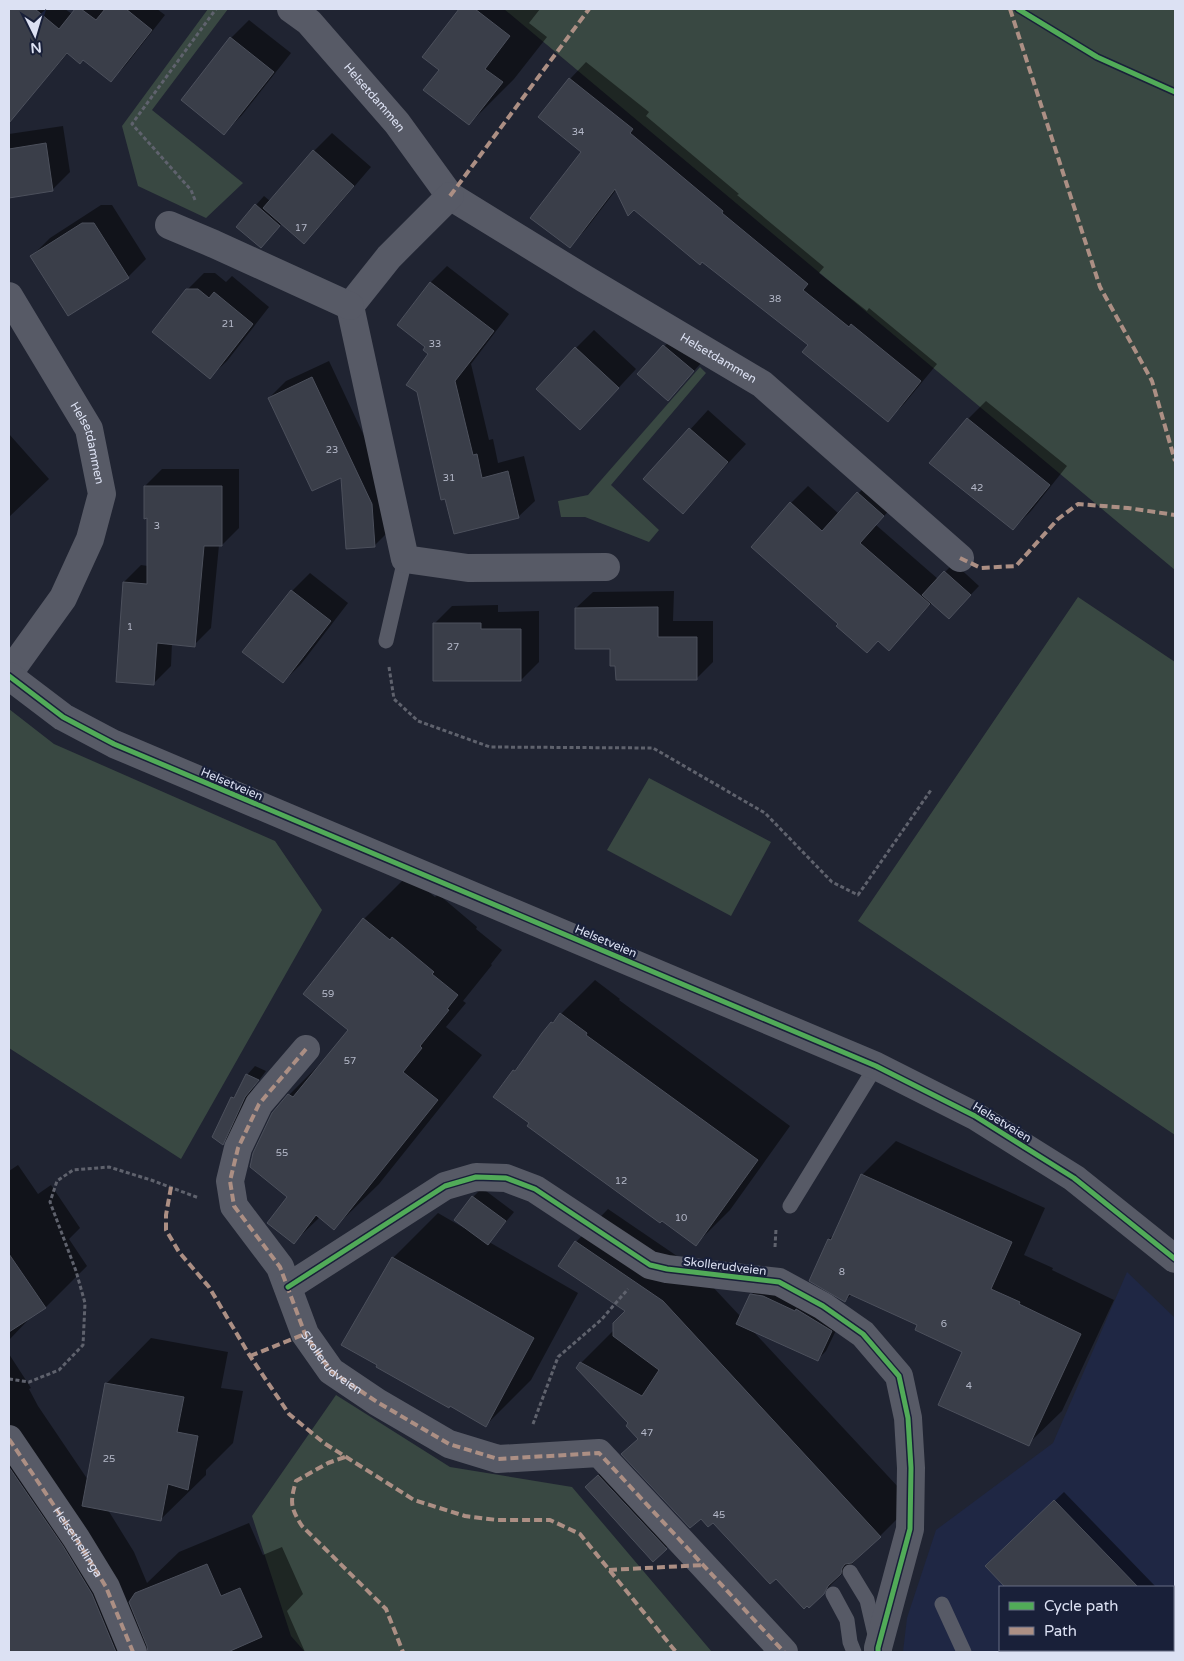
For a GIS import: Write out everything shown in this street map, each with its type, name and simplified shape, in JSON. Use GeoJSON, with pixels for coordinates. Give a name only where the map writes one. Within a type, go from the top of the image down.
{"type":"FeatureCollection","features":[{"type":"Feature","properties":{"kind":"street","name":"Helsetdammen"},"geometry":{"type":"LineString","coordinates":[[291,9],[309,22],[397,123],[450,196],[585,280],[762,384],[960,558]]}},
{"type":"Feature","properties":{"kind":"street"},"geometry":{"type":"LineString","coordinates":[[350,306],[389,257],[450,196]]}},
{"type":"Feature","properties":{"kind":"street"},"geometry":{"type":"LineString","coordinates":[[169,226],[214,244],[350,306]]}},
{"type":"Feature","properties":{"kind":"street","name":"Helsetdammen"},"geometry":{"type":"LineString","coordinates":[[9,296],[89,429],[102,494],[90,539],[63,598],[9,675]]}},
{"type":"Feature","properties":{"kind":"street"},"geometry":{"type":"LineString","coordinates":[[350,306],[405,560],[468,568],[606,567]]}},
{"type":"Feature","properties":{"kind":"street","name":"Helsetveien"},"geometry":{"type":"LineString","coordinates":[[9,675],[63,717],[114,744],[876,1066],[975,1116],[1074,1178],[1175,1259]]}},
{"type":"Feature","properties":{"kind":"street","name":"Skollerudveien"},"geometry":{"type":"LineString","coordinates":[[306,1049],[259,1104],[238,1148],[230,1181],[234,1206],[280,1267],[305,1334],[331,1371],[377,1402],[449,1444],[498,1459],[599,1453],[784,1652]]}},
{"type":"Feature","properties":{"kind":"street","name":"Skollerudveien"},"geometry":{"type":"LineString","coordinates":[[288,1287],[446,1186],[476,1177],[506,1178],[535,1189],[650,1264],[667,1269],[780,1282],[823,1306],[863,1334],[899,1376],[908,1418],[911,1468],[910,1529],[870,1651]]}},
{"type":"Feature","properties":{"kind":"street","name":"Helsethellinga"},"geometry":{"type":"LineString","coordinates":[[9,1439],[76,1538],[106,1587],[133,1652]]}},
{"type":"Feature","properties":{"kind":"lane"},"geometry":{"type":"LineString","coordinates":[[386,641],[405,560]]}},
{"type":"Feature","properties":{"kind":"lane"},"geometry":{"type":"LineString","coordinates":[[790,1206],[876,1066]]}},
{"type":"Feature","properties":{"kind":"lane"},"geometry":{"type":"LineString","coordinates":[[833,1594],[847,1620],[850,1642],[870,1651],[867,1600],[850,1572]]}},
{"type":"Feature","properties":{"kind":"lane"},"geometry":{"type":"LineString","coordinates":[[942,1604],[964,1652]]}},
{"type":"Feature","properties":{"kind":"path"},"geometry":{"type":"LineString","coordinates":[[214,244],[191,190],[132,124],[216,9]]}},
{"type":"Feature","properties":{"kind":"path"},"geometry":{"type":"LineString","coordinates":[[386,641],[394,699],[418,721],[490,747],[653,748],[765,813],[832,882],[858,896],[931,790]]}},
{"type":"Feature","properties":{"kind":"path"},"geometry":{"type":"LineString","coordinates":[[9,1379],[29,1382],[59,1370],[83,1345],[85,1302],[50,1202],[57,1181],[73,1170],[109,1167],[151,1180],[198,1198],[234,1206]]}},
{"type":"Feature","properties":{"kind":"path"},"geometry":{"type":"LineString","coordinates":[[780,1282],[774,1255],[776,1223],[790,1206]]}},
{"type":"Feature","properties":{"kind":"path"},"geometry":{"type":"LineString","coordinates":[[521,1457],[558,1357],[601,1320],[650,1264]]}},
{"type":"Feature","properties":{"kind":"shaded area"},"geometry":{"type":"Polygon","coordinates":[[[208,9],[228,9],[152,110],[243,183],[206,218],[138,186],[122,126],[208,9]]]}},
{"type":"Feature","properties":{"kind":"shaded area"},"geometry":{"type":"Polygon","coordinates":[[[504,9],[1175,9],[1175,570],[504,9]]]}},
{"type":"Feature","properties":{"kind":"shaded area"},"geometry":{"type":"Polygon","coordinates":[[[700,367],[706,373],[611,485],[659,530],[649,542],[585,517],[561,517],[558,501],[588,495],[700,367]]]}},
{"type":"Feature","properties":{"kind":"shaded area"},"geometry":{"type":"Polygon","coordinates":[[[1078,597],[1175,662],[1175,1135],[858,921],[1078,597]]]}},
{"type":"Feature","properties":{"kind":"shaded area"},"geometry":{"type":"Polygon","coordinates":[[[9,709],[54,744],[275,841],[322,910],[181,1159],[9,1048],[9,709]]]}},
{"type":"Feature","properties":{"kind":"shaded area"},"geometry":{"type":"Polygon","coordinates":[[[649,778],[771,842],[731,916],[607,850],[649,778]]]}},
{"type":"Feature","properties":{"kind":"shaded area"},"geometry":{"type":"Polygon","coordinates":[[[1127,1272],[1175,1318],[1175,1645],[1174,1586],[999,1586],[999,1651],[1169,1651],[903,1652],[907,1618],[936,1530],[1053,1443],[1127,1272]]]}},
{"type":"Feature","properties":{"kind":"shaded area"},"geometry":{"type":"Polygon","coordinates":[[[336,1395],[450,1467],[572,1487],[712,1652],[305,1652],[291,1636],[252,1516],[336,1395]]]}},
{"type":"Feature","properties":{"kind":"building"},"geometry":{"type":"Polygon","coordinates":[[[9,9],[35,9],[59,29],[75,9],[81,9],[96,20],[105,9],[126,9],[152,30],[111,82],[83,60],[80,64],[67,53],[9,123],[9,9]]]}},
{"type":"Feature","properties":{"kind":"building"},"geometry":{"type":"Polygon","coordinates":[[[459,9],[475,9],[510,36],[485,69],[503,82],[469,125],[423,90],[439,70],[422,57],[459,9]]]}},
{"type":"Feature","properties":{"kind":"building"},"geometry":{"type":"Polygon","coordinates":[[[230,37],[274,72],[224,135],[181,100],[230,37]]]}},
{"type":"Feature","properties":{"kind":"building"},"geometry":{"type":"Polygon","coordinates":[[[569,78],[633,129],[630,133],[808,284],[803,290],[849,327],[851,324],[921,381],[888,422],[802,352],[808,345],[702,262],[700,265],[634,210],[628,216],[615,189],[570,248],[530,218],[581,152],[538,117],[569,78]]]}},
{"type":"Feature","properties":{"kind":"building"},"geometry":{"type":"Polygon","coordinates":[[[46,143],[53,191],[9,198],[9,149],[46,143]]]}},
{"type":"Feature","properties":{"kind":"building"},"geometry":{"type":"Polygon","coordinates":[[[313,150],[354,186],[304,244],[263,208],[313,150]]]}},
{"type":"Feature","properties":{"kind":"building"},"geometry":{"type":"Polygon","coordinates":[[[255,204],[280,226],[261,248],[236,227],[255,204]]]}},
{"type":"Feature","properties":{"kind":"building"},"geometry":{"type":"Polygon","coordinates":[[[82,223],[94,223],[129,278],[68,316],[30,256],[82,223]]]}},
{"type":"Feature","properties":{"kind":"building"},"geometry":{"type":"Polygon","coordinates":[[[430,282],[494,331],[455,381],[473,455],[477,454],[482,478],[508,471],[519,518],[454,534],[445,499],[441,500],[417,392],[406,385],[428,354],[423,350],[425,347],[397,325],[430,282]]]}},
{"type":"Feature","properties":{"kind":"building"},"geometry":{"type":"Polygon","coordinates":[[[186,289],[198,289],[209,298],[214,292],[253,324],[210,379],[152,332],[186,289]]]}},
{"type":"Feature","properties":{"kind":"building"},"geometry":{"type":"Polygon","coordinates":[[[663,345],[694,371],[668,401],[637,374],[663,345]]]}},
{"type":"Feature","properties":{"kind":"building"},"geometry":{"type":"Polygon","coordinates":[[[575,347],[619,388],[580,430],[536,389],[575,347]]]}},
{"type":"Feature","properties":{"kind":"building"},"geometry":{"type":"Polygon","coordinates":[[[312,377],[372,504],[375,547],[346,549],[341,478],[312,491],[268,398],[312,377]]]}},
{"type":"Feature","properties":{"kind":"building"},"geometry":{"type":"Polygon","coordinates":[[[967,418],[1050,485],[1013,530],[929,463],[967,418]]]}},
{"type":"Feature","properties":{"kind":"building"},"geometry":{"type":"Polygon","coordinates":[[[689,428],[728,462],[683,514],[643,479],[689,428]]]}},
{"type":"Feature","properties":{"kind":"building"},"geometry":{"type":"Polygon","coordinates":[[[144,486],[222,486],[222,546],[204,546],[195,647],[157,643],[154,685],[116,682],[123,582],[147,584],[147,518],[144,519],[144,486]]]}},
{"type":"Feature","properties":{"kind":"building"},"geometry":{"type":"Polygon","coordinates":[[[857,492],[884,516],[860,543],[930,604],[889,651],[878,641],[867,653],[836,626],[838,624],[751,547],[790,502],[822,531],[857,492]]]}},
{"type":"Feature","properties":{"kind":"building"},"geometry":{"type":"Polygon","coordinates":[[[944,571],[971,595],[949,619],[922,595],[944,571]]]}},
{"type":"Feature","properties":{"kind":"building"},"geometry":{"type":"Polygon","coordinates":[[[291,590],[331,621],[283,683],[242,652],[291,590]]]}},
{"type":"Feature","properties":{"kind":"building"},"geometry":{"type":"Polygon","coordinates":[[[658,607],[658,637],[697,637],[697,680],[616,680],[615,666],[610,666],[610,649],[575,649],[575,608],[658,607]]]}},
{"type":"Feature","properties":{"kind":"building"},"geometry":{"type":"Polygon","coordinates":[[[433,623],[481,623],[481,629],[521,629],[521,681],[433,681],[433,623]]]}},
{"type":"Feature","properties":{"kind":"building"},"geometry":{"type":"Polygon","coordinates":[[[363,918],[390,940],[392,937],[458,995],[447,1009],[449,1010],[420,1046],[422,1048],[403,1072],[438,1100],[334,1230],[316,1215],[294,1244],[267,1223],[287,1197],[250,1167],[253,1153],[272,1113],[288,1094],[293,1097],[348,1030],[303,994],[363,918]]]}},
{"type":"Feature","properties":{"kind":"building"},"geometry":{"type":"Polygon","coordinates":[[[560,1013],[587,1033],[586,1035],[758,1160],[696,1246],[662,1221],[660,1223],[561,1151],[527,1126],[529,1123],[493,1097],[513,1070],[515,1071],[542,1033],[560,1013]]]}},
{"type":"Feature","properties":{"kind":"building"},"geometry":{"type":"Polygon","coordinates":[[[246,1074],[259,1080],[245,1097],[223,1145],[212,1137],[231,1097],[234,1098],[246,1074]]]}},
{"type":"Feature","properties":{"kind":"building"},"geometry":{"type":"Polygon","coordinates":[[[861,1174],[1012,1242],[991,1289],[1081,1334],[1029,1446],[938,1405],[962,1352],[915,1330],[917,1325],[849,1294],[845,1302],[809,1281],[828,1239],[831,1240],[861,1174]]]}},
{"type":"Feature","properties":{"kind":"building"},"geometry":{"type":"Polygon","coordinates":[[[472,1196],[506,1221],[488,1245],[454,1220],[472,1196]]]}},
{"type":"Feature","properties":{"kind":"building"},"geometry":{"type":"Polygon","coordinates":[[[575,1241],[663,1301],[881,1537],[852,1563],[845,1564],[841,1574],[809,1608],[807,1606],[804,1609],[776,1579],[770,1584],[713,1523],[708,1527],[701,1519],[690,1528],[621,1454],[638,1439],[626,1426],[628,1423],[576,1368],[580,1362],[642,1396],[659,1370],[613,1336],[613,1323],[625,1311],[558,1266],[575,1241]]]}},
{"type":"Feature","properties":{"kind":"building"},"geometry":{"type":"Polygon","coordinates":[[[9,1254],[46,1308],[9,1332],[9,1254]]]}},
{"type":"Feature","properties":{"kind":"building"},"geometry":{"type":"Polygon","coordinates":[[[392,1257],[534,1338],[486,1427],[376,1367],[377,1365],[341,1345],[392,1257]]]}},
{"type":"Feature","properties":{"kind":"building"},"geometry":{"type":"Polygon","coordinates":[[[750,1294],[763,1296],[795,1311],[796,1309],[832,1331],[818,1361],[736,1324],[750,1294]]]}},
{"type":"Feature","properties":{"kind":"building"},"geometry":{"type":"Polygon","coordinates":[[[105,1383],[184,1397],[177,1432],[198,1436],[188,1490],[168,1484],[161,1521],[82,1506],[105,1383]]]}},
{"type":"Feature","properties":{"kind":"building"},"geometry":{"type":"Polygon","coordinates":[[[9,1467],[63,1546],[92,1594],[116,1652],[9,1652],[9,1467]]]}},
{"type":"Feature","properties":{"kind":"building"},"geometry":{"type":"Polygon","coordinates":[[[598,1475],[667,1549],[653,1562],[585,1487],[598,1475]]]}},
{"type":"Feature","properties":{"kind":"building"},"geometry":{"type":"Polygon","coordinates":[[[1054,1500],[1137,1586],[1004,1586],[985,1566],[1054,1500]]]}},
{"type":"Feature","properties":{"kind":"building"},"geometry":{"type":"Polygon","coordinates":[[[207,1564],[221,1596],[240,1588],[262,1637],[228,1652],[148,1652],[129,1602],[135,1593],[207,1564]]]}},
{"type":"Feature","properties":{"kind":"marked path"},"geometry":{"type":"LineString","coordinates":[[450,196],[589,9]]}},
{"type":"Feature","properties":{"kind":"marked path"},"geometry":{"type":"LineString","coordinates":[[1010,9],[1100,287],[1152,381],[1175,461]]}},
{"type":"Feature","properties":{"kind":"marked path"},"geometry":{"type":"LineString","coordinates":[[960,558],[981,568],[1016,566],[1058,519],[1078,504],[1128,508],[1175,515]]}},
{"type":"Feature","properties":{"kind":"marked path"},"geometry":{"type":"LineString","coordinates":[[306,1049],[259,1104],[238,1148],[230,1181],[234,1206],[280,1267],[305,1334],[331,1371],[377,1402],[449,1444],[498,1459],[599,1453],[784,1652]]}},
{"type":"Feature","properties":{"kind":"marked path"},"geometry":{"type":"LineString","coordinates":[[171,1187],[166,1215],[166,1230],[179,1252],[209,1287],[250,1356],[289,1414],[324,1443],[414,1500],[465,1516],[497,1520],[550,1520],[580,1534],[676,1652]]}},
{"type":"Feature","properties":{"kind":"marked path"},"geometry":{"type":"LineString","coordinates":[[250,1356],[305,1334]]}},
{"type":"Feature","properties":{"kind":"marked path"},"geometry":{"type":"LineString","coordinates":[[9,1439],[76,1538],[106,1587],[133,1652]]}},
{"type":"Feature","properties":{"kind":"marked path"},"geometry":{"type":"LineString","coordinates":[[345,1457],[328,1463],[296,1481],[292,1499],[293,1509],[302,1526],[386,1609],[403,1652]]}},
{"type":"Feature","properties":{"kind":"marked path"},"geometry":{"type":"LineString","coordinates":[[609,1570],[704,1565]]}},
{"type":"Feature","properties":{"kind":"cycle path"},"geometry":{"type":"LineString","coordinates":[[1018,9],[1097,57],[1175,92]]}},
{"type":"Feature","properties":{"kind":"cycle path"},"geometry":{"type":"LineString","coordinates":[[9,676],[63,717],[114,744],[876,1066],[975,1116],[1074,1178],[1175,1259]]}},
{"type":"Feature","properties":{"kind":"cycle path"},"geometry":{"type":"LineString","coordinates":[[288,1287],[445,1186],[476,1177],[506,1178],[535,1189],[650,1265],[667,1269],[779,1282],[823,1306],[863,1334],[899,1376],[908,1418],[911,1468],[910,1529],[878,1652]]}}]}
